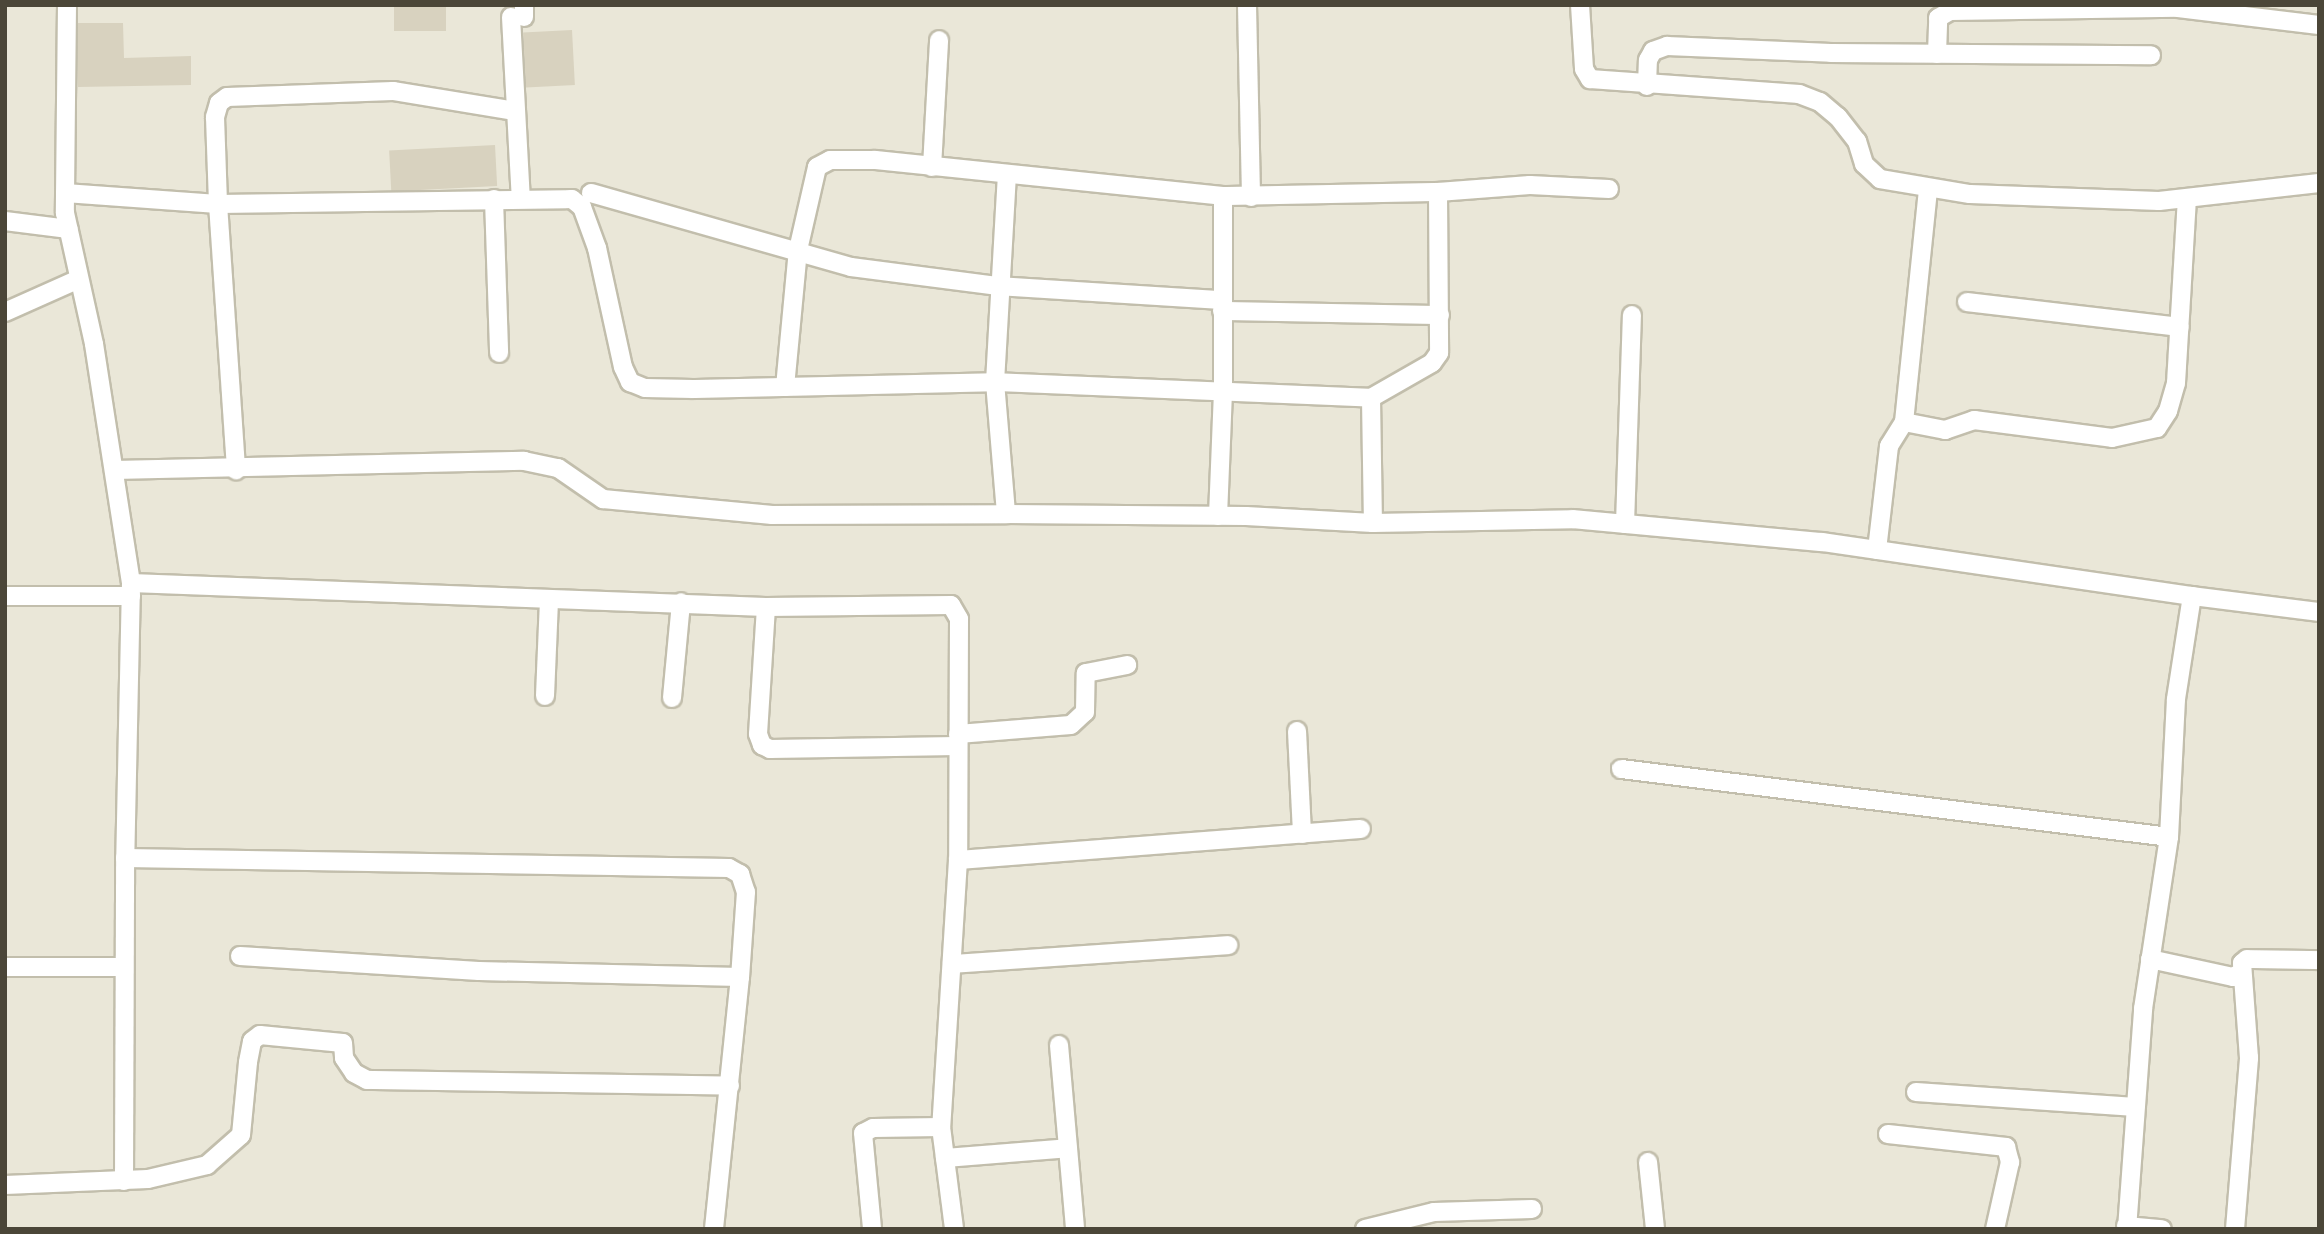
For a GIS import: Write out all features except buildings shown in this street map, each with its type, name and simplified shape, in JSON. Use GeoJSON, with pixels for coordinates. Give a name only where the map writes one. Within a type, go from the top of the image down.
{"type":"FeatureCollection","features":[{"type":"Feature","properties":{"kind":"street"},"geometry":{"type":"LineString","coordinates":[[67,5],[65,193],[68,229],[114,470],[131,590],[125,858],[124,1181]]}},
{"type":"Feature","properties":{"kind":"street"},"geometry":{"type":"LineString","coordinates":[[1247,5],[1251,197]]}},
{"type":"Feature","properties":{"kind":"street"},"geometry":{"type":"LineString","coordinates":[[1580,5],[1584,69],[1590,79],[1647,86],[1799,94],[1820,102],[1838,117],[1857,141],[1864,164],[1880,179],[1928,190],[2188,200],[2319,183]]}},
{"type":"Feature","properties":{"kind":"street"},"geometry":{"type":"LineString","coordinates":[[1937,54],[1938,19],[1950,11],[2178,8],[2319,25]]}},
{"type":"Feature","properties":{"kind":"street"},"geometry":{"type":"LineString","coordinates":[[520,13],[515,111],[522,199]]}},
{"type":"Feature","properties":{"kind":"street"},"geometry":{"type":"LineString","coordinates":[[932,167],[939,40]]}},
{"type":"Feature","properties":{"kind":"street"},"geometry":{"type":"LineString","coordinates":[[1647,86],[1648,60],[1653,51],[1667,46],[1937,54],[2151,55]]}},
{"type":"Feature","properties":{"kind":"street"},"geometry":{"type":"LineString","coordinates":[[236,470],[218,204],[215,117],[219,103],[227,97],[393,91],[515,111]]}},
{"type":"Feature","properties":{"kind":"street"},"geometry":{"type":"LineString","coordinates":[[785,387],[798,250],[817,167],[846,159],[1223,196],[1437,192],[1530,185],[1609,189]]}},
{"type":"Feature","properties":{"kind":"street"},"geometry":{"type":"LineString","coordinates":[[1006,514],[995,382],[997,286],[1007,174]]}},
{"type":"Feature","properties":{"kind":"street"},"geometry":{"type":"LineString","coordinates":[[1877,550],[1889,446],[1904,422],[1928,190]]}},
{"type":"Feature","properties":{"kind":"street"},"geometry":{"type":"LineString","coordinates":[[65,193],[218,204],[572,199],[582,207],[597,248],[630,382],[645,388],[995,382],[1223,389],[1371,398],[1432,363],[1439,353],[1437,192]]}},
{"type":"Feature","properties":{"kind":"street"},"geometry":{"type":"LineString","coordinates":[[591,193],[852,267],[997,286],[1222,305],[1440,315]]}},
{"type":"Feature","properties":{"kind":"street"},"geometry":{"type":"LineString","coordinates":[[1218,516],[1223,389],[1223,196]]}},
{"type":"Feature","properties":{"kind":"street"},"geometry":{"type":"LineString","coordinates":[[495,199],[499,353]]}},
{"type":"Feature","properties":{"kind":"street"},"geometry":{"type":"LineString","coordinates":[[1904,422],[1945,430],[1974,421],[2112,438],[2145,433],[2157,428],[2168,411],[2180,327],[2188,200]]}},
{"type":"Feature","properties":{"kind":"street"},"geometry":{"type":"LineString","coordinates":[[5,222],[68,229]]}},
{"type":"Feature","properties":{"kind":"street"},"geometry":{"type":"LineString","coordinates":[[5,312],[79,279]]}},
{"type":"Feature","properties":{"kind":"street"},"geometry":{"type":"LineString","coordinates":[[1968,302],[2180,327]]}},
{"type":"Feature","properties":{"kind":"street"},"geometry":{"type":"LineString","coordinates":[[1625,524],[1632,315]]}},
{"type":"Feature","properties":{"kind":"street"},"geometry":{"type":"LineString","coordinates":[[1371,398],[1373,523]]}},
{"type":"Feature","properties":{"kind":"street"},"geometry":{"type":"LineString","coordinates":[[114,470],[236,470],[524,461],[558,468],[603,499],[772,515],[1218,516],[1373,523],[1573,519],[1877,550],[2319,612]]}},
{"type":"Feature","properties":{"kind":"street"},"geometry":{"type":"LineString","coordinates":[[5,596],[131,590],[681,602],[766,607],[951,605],[959,620],[958,860],[942,1128],[954,1229]]}},
{"type":"Feature","properties":{"kind":"street"},"geometry":{"type":"LineString","coordinates":[[2162,1229],[2126,1227],[2150,959],[2169,837],[2176,699],[2193,596]]}},
{"type":"Feature","properties":{"kind":"street"},"geometry":{"type":"LineString","coordinates":[[545,696],[549,599]]}},
{"type":"Feature","properties":{"kind":"street"},"geometry":{"type":"LineString","coordinates":[[672,698],[681,602]]}},
{"type":"Feature","properties":{"kind":"street"},"geometry":{"type":"LineString","coordinates":[[766,607],[758,734],[762,745],[770,748],[957,740],[1071,725],[1085,712],[1086,673],[1127,666]]}},
{"type":"Feature","properties":{"kind":"street"},"geometry":{"type":"LineString","coordinates":[[1297,731],[1302,834]]}},
{"type":"Feature","properties":{"kind":"street"},"geometry":{"type":"LineString","coordinates":[[1621,769],[2169,837]]}},
{"type":"Feature","properties":{"kind":"street"},"geometry":{"type":"LineString","coordinates":[[958,860],[1361,829]]}},
{"type":"Feature","properties":{"kind":"street"},"geometry":{"type":"LineString","coordinates":[[125,858],[729,868],[740,874],[747,892],[714,1229]]}},
{"type":"Feature","properties":{"kind":"street"},"geometry":{"type":"LineString","coordinates":[[952,964],[1228,945]]}},
{"type":"Feature","properties":{"kind":"street"},"geometry":{"type":"LineString","coordinates":[[240,956],[479,971],[740,977]]}},
{"type":"Feature","properties":{"kind":"street"},"geometry":{"type":"LineString","coordinates":[[2150,959],[2233,977],[2240,973]]}},
{"type":"Feature","properties":{"kind":"street"},"geometry":{"type":"LineString","coordinates":[[2235,1229],[2249,1058],[2240,973],[2247,959],[2319,960]]}},
{"type":"Feature","properties":{"kind":"street"},"geometry":{"type":"LineString","coordinates":[[5,967],[124,967]]}},
{"type":"Feature","properties":{"kind":"street"},"geometry":{"type":"LineString","coordinates":[[5,1185],[124,1181],[188,1173],[228,1152],[241,1135],[252,1041],[260,1035],[343,1043],[344,1058],[354,1073],[367,1080],[730,1086]]}},
{"type":"Feature","properties":{"kind":"street"},"geometry":{"type":"LineString","coordinates":[[1059,1045],[1075,1229]]}},
{"type":"Feature","properties":{"kind":"street"},"geometry":{"type":"LineString","coordinates":[[1916,1092],[2135,1107]]}},
{"type":"Feature","properties":{"kind":"street"},"geometry":{"type":"LineString","coordinates":[[872,1229],[863,1133],[873,1128],[942,1128]]}},
{"type":"Feature","properties":{"kind":"street"},"geometry":{"type":"LineString","coordinates":[[1888,1134],[2006,1147],[2010,1162],[1995,1229]]}},
{"type":"Feature","properties":{"kind":"street"},"geometry":{"type":"LineString","coordinates":[[945,1158],[1068,1147]]}},
{"type":"Feature","properties":{"kind":"street"},"geometry":{"type":"LineString","coordinates":[[1648,1162],[1655,1229]]}},
{"type":"Feature","properties":{"kind":"street"},"geometry":{"type":"LineString","coordinates":[[1365,1229],[1434,1212],[1532,1209]]}},
{"type":"Feature","properties":{"kind":"shaded area"},"geometry":{"type":"Polygon","coordinates":[[[5,5],[2319,5],[2319,1229],[5,1229],[5,5]]]}}]}
